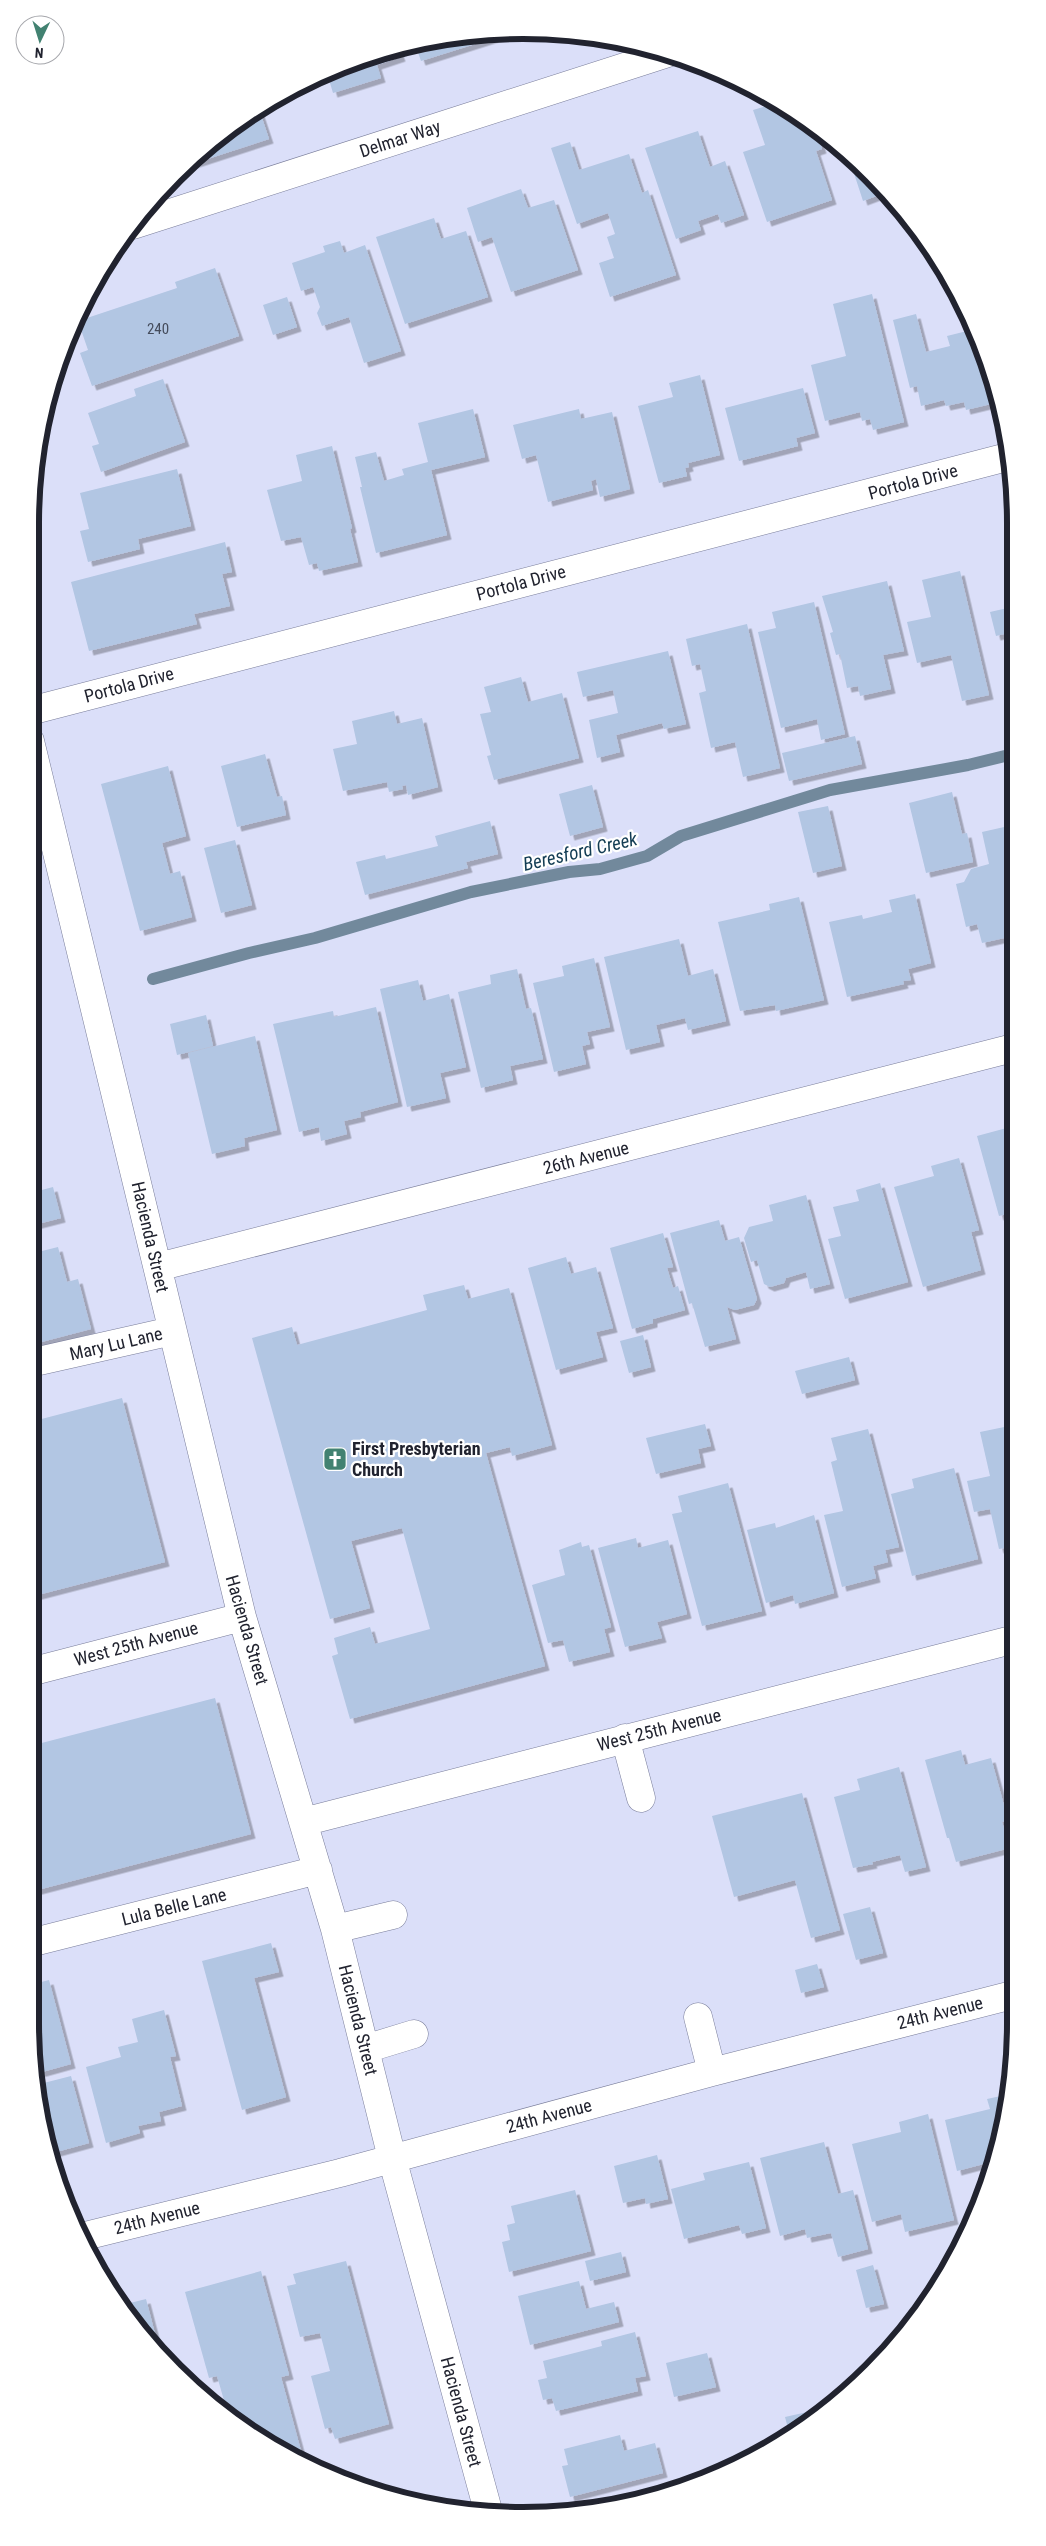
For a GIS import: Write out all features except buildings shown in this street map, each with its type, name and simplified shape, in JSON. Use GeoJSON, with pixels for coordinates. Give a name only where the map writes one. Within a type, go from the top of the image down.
{"type":"FeatureCollection","features":[{"type":"Feature","properties":{"kind":"street","name":"Delmar Way"},"geometry":{"type":"LineString","coordinates":[[145,221],[655,57]]}},
{"type":"Feature","properties":{"kind":"street","name":"Portola Drive"},"geometry":{"type":"LineString","coordinates":[[39,709],[1003,458]]}},
{"type":"Feature","properties":{"kind":"street","name":"Hacienda Street"},"geometry":{"type":"LineString","coordinates":[[39,778],[242,1616],[335,1929],[392,2158],[487,2506]]}},
{"type":"Feature","properties":{"kind":"street","name":"26th Avenue"},"geometry":{"type":"LineString","coordinates":[[158,1267],[1007,1050]]}},
{"type":"Feature","properties":{"kind":"street","name":"Mary Lu Lane"},"geometry":{"type":"LineString","coordinates":[[39,1361],[172,1331]]}},
{"type":"Feature","properties":{"kind":"street","name":"West 25th Avenue"},"geometry":{"type":"LineString","coordinates":[[39,1670],[242,1616]]}},
{"type":"Feature","properties":{"kind":"street","name":"West 25th Avenue"},"geometry":{"type":"LineString","coordinates":[[303,1822],[1007,1641]]}},
{"type":"Feature","properties":{"kind":"street"},"geometry":{"type":"LineString","coordinates":[[625,1738],[641,1798]]}},
{"type":"Feature","properties":{"kind":"street","name":"Lula Belle Lane"},"geometry":{"type":"LineString","coordinates":[[39,1941],[318,1870]]}},
{"type":"Feature","properties":{"kind":"street"},"geometry":{"type":"LineString","coordinates":[[335,1929],[393,1915]]}},
{"type":"Feature","properties":{"kind":"street","name":"24th Avenue"},"geometry":{"type":"LineString","coordinates":[[88,2235],[392,2158],[712,2072],[1007,1996]]}},
{"type":"Feature","properties":{"kind":"street"},"geometry":{"type":"LineString","coordinates":[[698,2017],[712,2072]]}},
{"type":"Feature","properties":{"kind":"street"},"geometry":{"type":"LineString","coordinates":[[365,2049],[414,2034]]}},
{"type":"Feature","properties":{"kind":"waterway","name":"Beresford Creek"},"geometry":{"type":"LineString","coordinates":[[153,979],[249,953],[315,938],[471,892],[569,872],[600,869],[647,856],[681,836],[830,790],[968,765],[1007,755]]}},
{"type":"Feature","properties":{"kind":"place","name":"First Presbyterian Church"},"geometry":{"type":"Point","coordinates":[335,1459]}}]}
